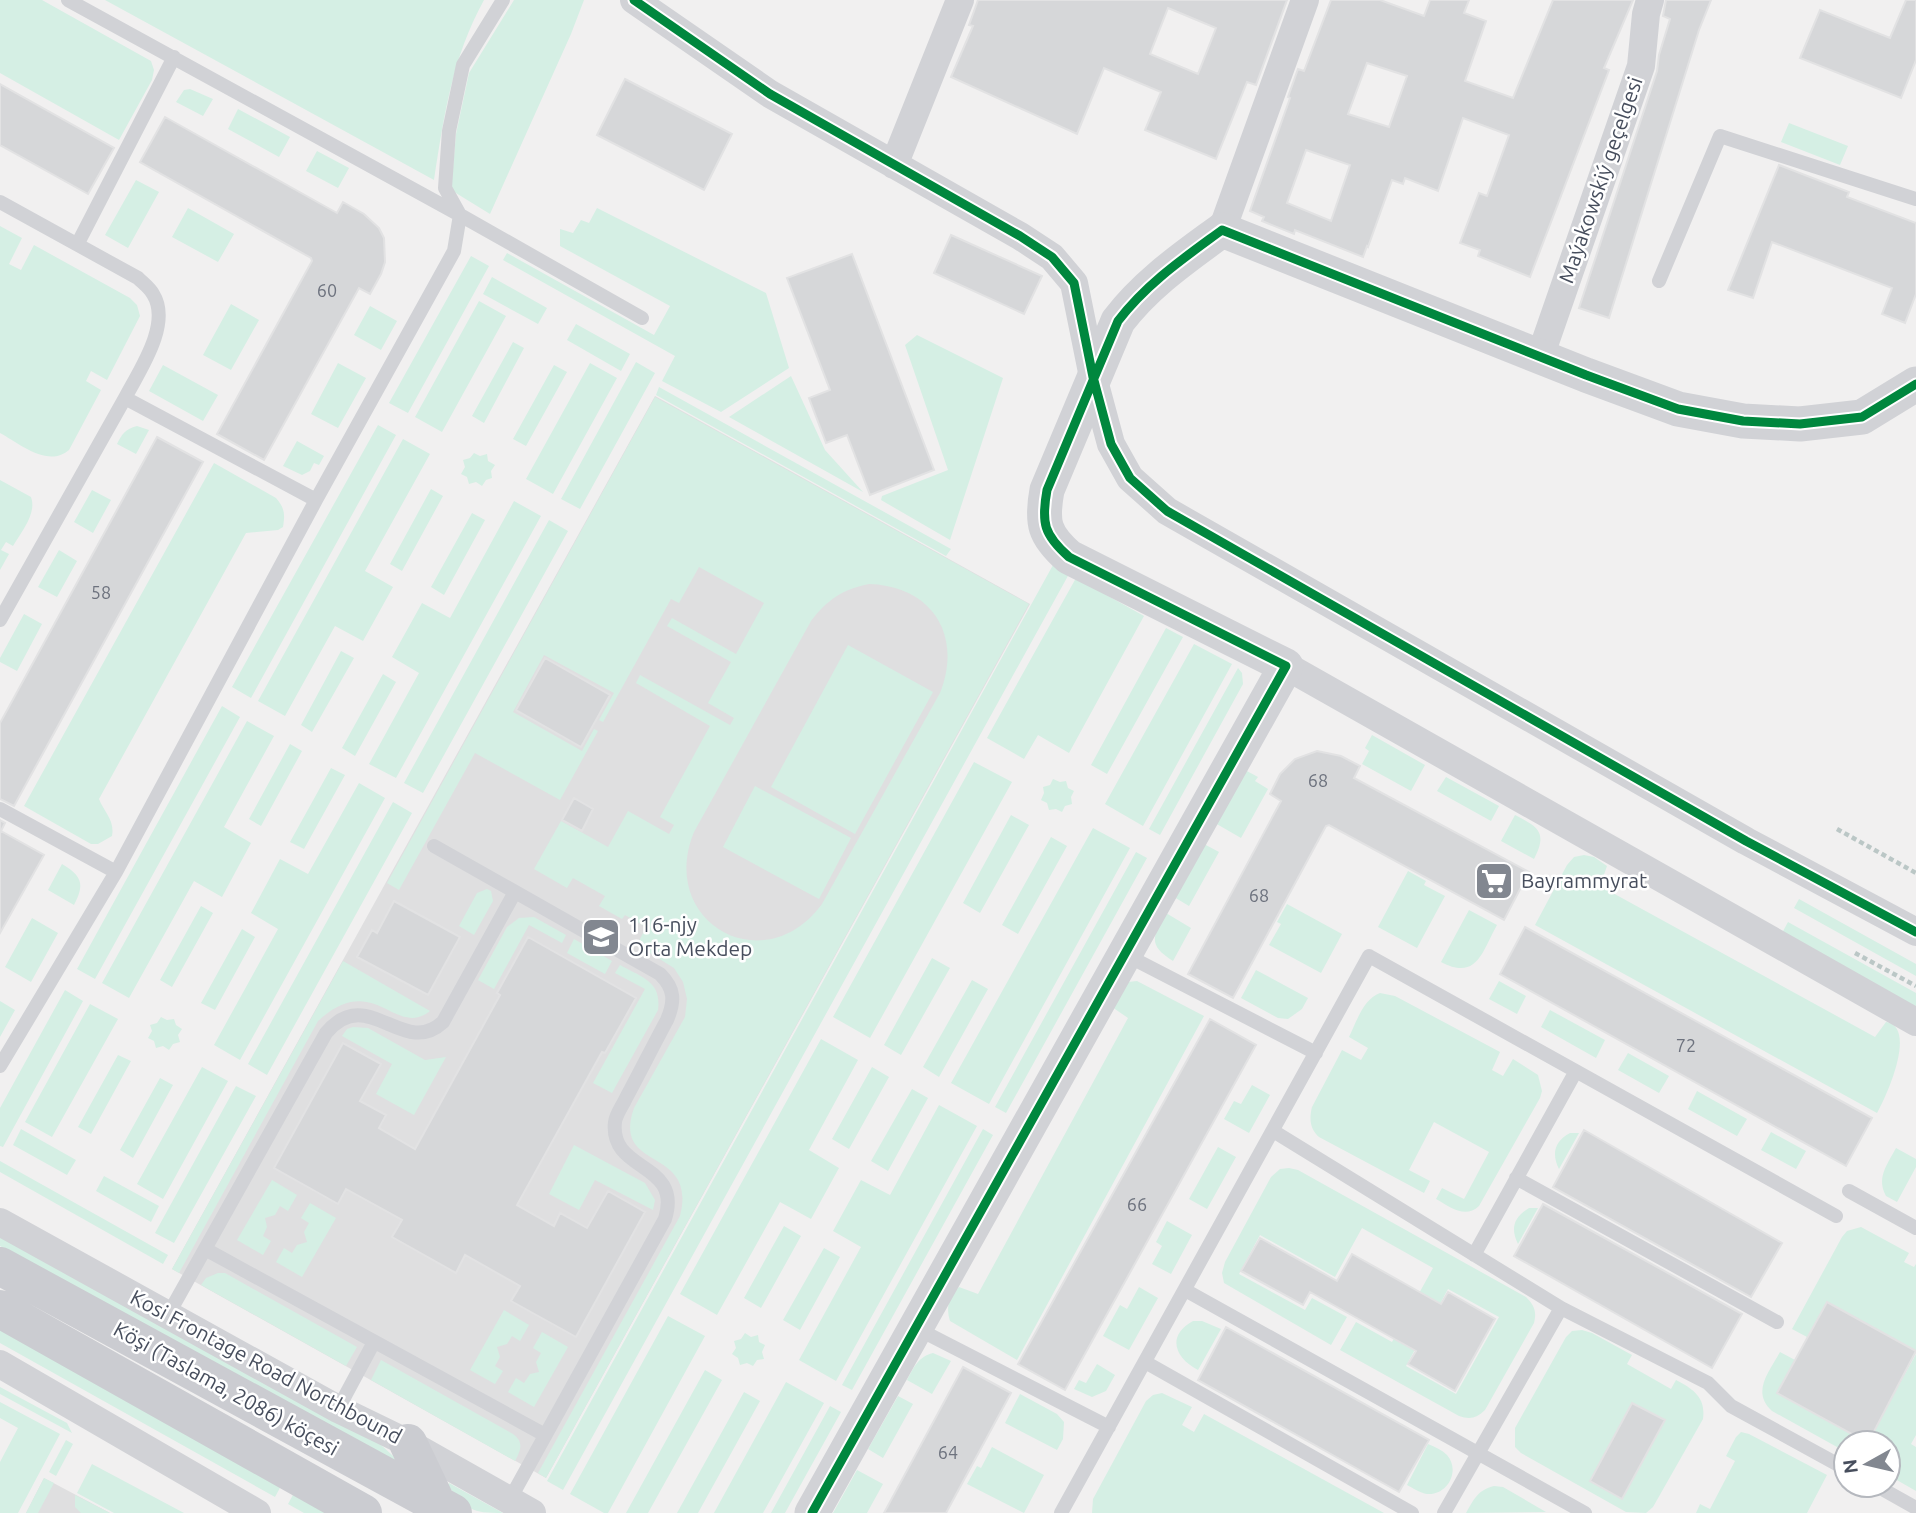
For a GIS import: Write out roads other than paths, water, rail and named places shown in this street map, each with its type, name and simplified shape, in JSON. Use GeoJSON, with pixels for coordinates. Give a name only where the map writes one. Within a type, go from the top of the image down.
{"type":"FeatureCollection","features":[{"type":"Feature","properties":{"kind":"main road","name":"Köşi (Taslama, 2086) köçesi"},"geometry":{"type":"LineString","coordinates":[[0,1266],[445,1509]]}},
{"type":"Feature","properties":{"kind":"main road","name":"Köşi (Taslama, 2086) köçesi"},"geometry":{"type":"LineString","coordinates":[[0,1309],[363,1513]]}},
{"type":"Feature","properties":{"kind":"main road"},"geometry":{"type":"LineString","coordinates":[[408,1443],[445,1509]]}},
{"type":"Feature","properties":{"kind":"street"},"geometry":{"type":"LineString","coordinates":[[634,0],[770,94],[1020,236],[1052,257],[1074,284],[1093,377],[1111,444],[1130,478],[1167,511],[1746,841],[1916,932]]}},
{"type":"Feature","properties":{"kind":"street"},"geometry":{"type":"LineString","coordinates":[[894,164],[960,0]]}},
{"type":"Feature","properties":{"kind":"street"},"geometry":{"type":"LineString","coordinates":[[1305,0],[1222,230],[1154,281],[1134,300],[1118,321],[1048,490],[1044,506],[1045,524],[1052,542],[1069,557],[1286,666],[1916,1022]]}},
{"type":"Feature","properties":{"kind":"street","name":"Maýakowskiý geçelgesi"},"geometry":{"type":"LineString","coordinates":[[1540,357],[1641,66],[1650,0]]}},
{"type":"Feature","properties":{"kind":"street"},"geometry":{"type":"LineString","coordinates":[[1222,230],[1678,409],[1743,421],[1800,424],[1861,417],[1916,384]]}},
{"type":"Feature","properties":{"kind":"street"},"geometry":{"type":"LineString","coordinates":[[812,1513],[1286,666]]}},
{"type":"Feature","properties":{"kind":"street","name":"Kosi Frontage Road Northbound"},"geometry":{"type":"LineString","coordinates":[[0,1222],[521,1507]]}},
{"type":"Feature","properties":{"kind":"street"},"geometry":{"type":"LineString","coordinates":[[0,1364],[257,1513]]}},
{"type":"Feature","properties":{"kind":"lane"},"geometry":{"type":"LineString","coordinates":[[68,0],[642,318]]}},
{"type":"Feature","properties":{"kind":"lane"},"geometry":{"type":"LineString","coordinates":[[0,1066],[116,873],[316,500],[454,251],[460,215],[445,188],[449,131],[463,65],[503,0]]}},
{"type":"Feature","properties":{"kind":"lane"},"geometry":{"type":"LineString","coordinates":[[78,243],[174,57]]}},
{"type":"Feature","properties":{"kind":"lane"},"geometry":{"type":"LineString","coordinates":[[1659,281],[1720,136],[1916,199]]}},
{"type":"Feature","properties":{"kind":"lane"},"geometry":{"type":"LineString","coordinates":[[0,202],[138,278],[155,295],[159,314],[156,339],[0,620]]}},
{"type":"Feature","properties":{"kind":"lane"},"geometry":{"type":"LineString","coordinates":[[125,398],[316,500]]}},
{"type":"Feature","properties":{"kind":"lane"},"geometry":{"type":"LineString","coordinates":[[0,809],[116,873]]}},
{"type":"Feature","properties":{"kind":"lane"},"geometry":{"type":"LineString","coordinates":[[434,846],[660,974],[669,983],[674,995],[673,1007],[667,1020],[615,1120],[615,1139],[624,1154],[660,1180],[667,1191],[669,1206],[665,1219],[545,1435],[521,1507]]}},
{"type":"Feature","properties":{"kind":"lane"},"geometry":{"type":"LineString","coordinates":[[168,1315],[335,1022],[347,1016],[362,1014],[408,1033],[423,1033],[436,1029],[443,1022],[515,892]]}},
{"type":"Feature","properties":{"kind":"lane"},"geometry":{"type":"LineString","coordinates":[[1126,955],[1316,1053]]}},
{"type":"Feature","properties":{"kind":"lane"},"geometry":{"type":"LineString","coordinates":[[1062,1513],[1369,956],[1836,1216]]}},
{"type":"Feature","properties":{"kind":"lane"},"geometry":{"type":"LineString","coordinates":[[1474,1255],[1576,1071]]}},
{"type":"Feature","properties":{"kind":"lane"},"geometry":{"type":"LineString","coordinates":[[1273,1130],[1561,1308],[1708,1383],[1731,1406],[1832,1461]]}},
{"type":"Feature","properties":{"kind":"lane"},"geometry":{"type":"LineString","coordinates":[[1516,1178],[1777,1322]]}},
{"type":"Feature","properties":{"kind":"lane"},"geometry":{"type":"LineString","coordinates":[[1849,1191],[1916,1228]]}},
{"type":"Feature","properties":{"kind":"lane"},"geometry":{"type":"LineString","coordinates":[[205,1249],[545,1435]]}},
{"type":"Feature","properties":{"kind":"lane"},"geometry":{"type":"LineString","coordinates":[[1185,1290],[1585,1513]]}},
{"type":"Feature","properties":{"kind":"lane"},"geometry":{"type":"LineString","coordinates":[[1444,1513],[1561,1308]]}},
{"type":"Feature","properties":{"kind":"lane"},"geometry":{"type":"LineString","coordinates":[[916,1328],[1109,1427]]}},
{"type":"Feature","properties":{"kind":"lane"},"geometry":{"type":"LineString","coordinates":[[338,1409],[374,1342]]}},
{"type":"Feature","properties":{"kind":"lane"},"geometry":{"type":"LineString","coordinates":[[1145,1362],[1412,1513]]}},
{"type":"Feature","properties":{"kind":"place","name":"Bayrammyrat"},"geometry":{"type":"Point","coordinates":[1494,881]}},
{"type":"Feature","properties":{"kind":"place","name":"116-njy Orta Mekdep"},"geometry":{"type":"Point","coordinates":[601,937]}}]}
